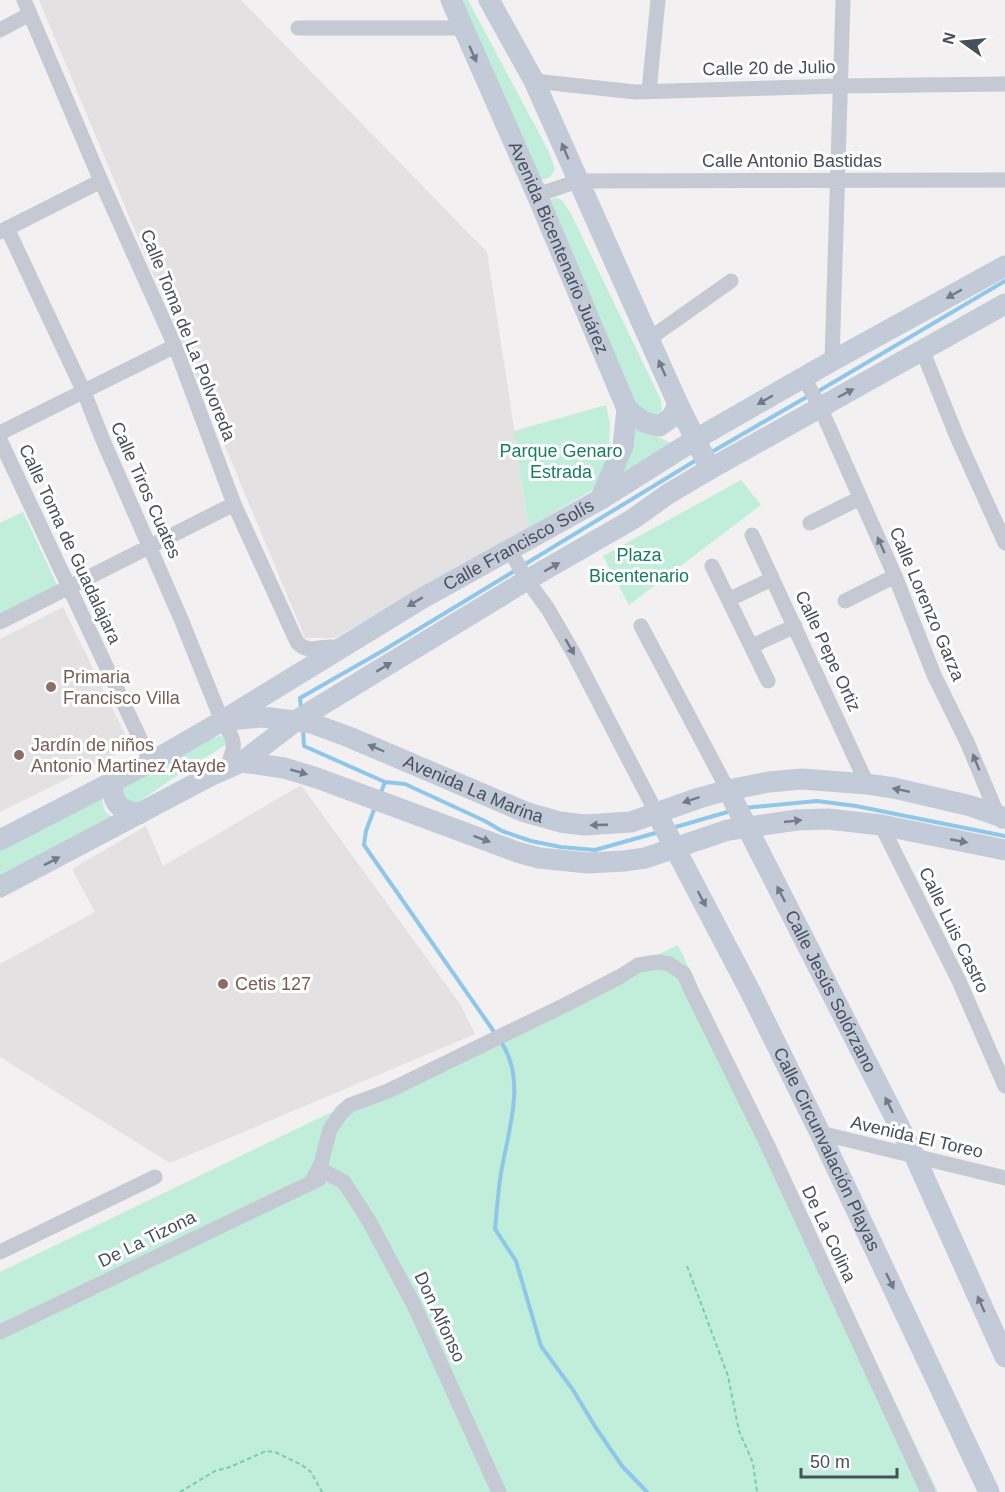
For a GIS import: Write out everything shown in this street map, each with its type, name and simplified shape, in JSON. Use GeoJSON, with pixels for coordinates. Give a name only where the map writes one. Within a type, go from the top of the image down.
{"type":"FeatureCollection","features":[{"type":"Feature","properties":{"kind":"main road","name":"Avenida Bicentenario Juárez"},"geometry":{"type":"LineString","coordinates":[[451,0],[537,195],[627,409],[623,446],[613,475],[601,499]]}},
{"type":"Feature","properties":{"kind":"main road"},"geometry":{"type":"LineString","coordinates":[[489,0],[534,81],[678,404],[710,469]]}},
{"type":"Feature","properties":{"kind":"main road","name":"Calle Francisco Solís"},"geometry":{"type":"LineString","coordinates":[[0,840],[151,762],[508,549],[601,499],[696,440],[832,361],[1005,266]]}},
{"type":"Feature","properties":{"kind":"main road","name":"Calle Francisco Solís"},"geometry":{"type":"LineString","coordinates":[[0,887],[233,765],[334,697],[527,580],[633,519],[668,494],[1005,304]]}},
{"type":"Feature","properties":{"kind":"main road"},"geometry":{"type":"LineString","coordinates":[[627,409],[644,422],[659,426],[672,417],[678,404]]}},
{"type":"Feature","properties":{"kind":"main road","name":"Avenida La Marina"},"geometry":{"type":"LineString","coordinates":[[222,721],[262,717],[302,717],[525,812],[560,822],[584,825],[631,822],[728,790],[769,782],[802,779],[867,784],[971,806],[1003,819]]}},
{"type":"Feature","properties":{"kind":"main road"},"geometry":{"type":"LineString","coordinates":[[233,765],[284,768],[309,775],[539,858],[588,863],[624,861],[645,858],[719,833],[747,827],[797,820],[828,819],[881,825],[1005,850]]}},
{"type":"Feature","properties":{"kind":"main road"},"geometry":{"type":"LineString","coordinates":[[112,782],[113,799],[117,806],[139,814]]}},
{"type":"Feature","properties":{"kind":"main road"},"geometry":{"type":"LineString","coordinates":[[728,790],[747,827]]}},
{"type":"Feature","properties":{"kind":"main road","name":"Calle Circunvalación Playas"},"geometry":{"type":"LineString","coordinates":[[656,813],[751,993],[820,1133],[989,1492]]}},
{"type":"Feature","properties":{"kind":"main road","name":"Calle Jesús Solórzano"},"geometry":{"type":"LineString","coordinates":[[747,827],[915,1157],[1005,1358]]}},
{"type":"Feature","properties":{"kind":"street"},"geometry":{"type":"LineString","coordinates":[[649,91],[658,0]]}},
{"type":"Feature","properties":{"kind":"street"},"geometry":{"type":"LineString","coordinates":[[832,361],[843,0]]}},
{"type":"Feature","properties":{"kind":"street"},"geometry":{"type":"LineString","coordinates":[[0,30],[27,7]]}},
{"type":"Feature","properties":{"kind":"street","name":"Calle Toma de La Polvoreda"},"geometry":{"type":"LineString","coordinates":[[27,7],[101,181],[175,346],[234,504],[297,642],[301,647],[309,649],[332,645],[332,652]]}},
{"type":"Feature","properties":{"kind":"street"},"geometry":{"type":"LineString","coordinates":[[298,28],[462,28]]}},
{"type":"Feature","properties":{"kind":"street","name":"Calle 20 de Julio"},"geometry":{"type":"LineString","coordinates":[[534,81],[635,92],[1005,84]]}},
{"type":"Feature","properties":{"kind":"street","name":"Calle Antonio Bastidas"},"geometry":{"type":"LineString","coordinates":[[537,195],[578,181],[1005,180]]}},
{"type":"Feature","properties":{"kind":"street"},"geometry":{"type":"LineString","coordinates":[[4,230],[101,181]]}},
{"type":"Feature","properties":{"kind":"street","name":"Calle Tiros Cuates"},"geometry":{"type":"LineString","coordinates":[[4,230],[84,392],[222,721],[232,734],[233,765]]}},
{"type":"Feature","properties":{"kind":"street"},"geometry":{"type":"LineString","coordinates":[[649,339],[731,281]]}},
{"type":"Feature","properties":{"kind":"street"},"geometry":{"type":"LineString","coordinates":[[0,433],[175,346]]}},
{"type":"Feature","properties":{"kind":"street"},"geometry":{"type":"LineString","coordinates":[[923,352],[957,437],[1005,543]]}},
{"type":"Feature","properties":{"kind":"street","name":"Calle Lorenzo Garza"},"geometry":{"type":"LineString","coordinates":[[804,378],[820,407],[895,576],[934,675],[1003,819]]}},
{"type":"Feature","properties":{"kind":"street","name":"Calle Toma de Guadalajara"},"geometry":{"type":"LineString","coordinates":[[0,440],[151,762]]}},
{"type":"Feature","properties":{"kind":"street"},"geometry":{"type":"LineString","coordinates":[[810,523],[860,498]]}},
{"type":"Feature","properties":{"kind":"street"},"geometry":{"type":"LineString","coordinates":[[0,622],[234,504]]}},
{"type":"Feature","properties":{"kind":"street","name":"Calle Pepe Ortiz"},"geometry":{"type":"LineString","coordinates":[[752,535],[867,784]]}},
{"type":"Feature","properties":{"kind":"street"},"geometry":{"type":"LineString","coordinates":[[508,549],[548,609],[574,654],[656,813]]}},
{"type":"Feature","properties":{"kind":"street"},"geometry":{"type":"LineString","coordinates":[[712,566],[768,681]]}},
{"type":"Feature","properties":{"kind":"street"},"geometry":{"type":"LineString","coordinates":[[845,601],[895,576]]}},
{"type":"Feature","properties":{"kind":"street"},"geometry":{"type":"LineString","coordinates":[[730,599],[772,579]]}},
{"type":"Feature","properties":{"kind":"street"},"geometry":{"type":"LineString","coordinates":[[641,626],[728,790]]}},
{"type":"Feature","properties":{"kind":"street"},"geometry":{"type":"LineString","coordinates":[[752,646],[795,626]]}},
{"type":"Feature","properties":{"kind":"street","name":"Calle Luis Castro"},"geometry":{"type":"LineString","coordinates":[[881,825],[959,981],[1005,1086]]}},
{"type":"Feature","properties":{"kind":"street","name":"De La Colina"},"geometry":{"type":"LineString","coordinates":[[319,1174],[341,1128],[364,1101],[621,976],[658,970],[668,973],[693,992],[767,1144],[928,1492]]}},
{"type":"Feature","properties":{"kind":"street","name":"Avenida El Toreo"},"geometry":{"type":"LineString","coordinates":[[820,1133],[1005,1178]]}},
{"type":"Feature","properties":{"kind":"street","name":"De La Tizona"},"geometry":{"type":"LineString","coordinates":[[0,1332],[319,1174]]}},
{"type":"Feature","properties":{"kind":"street","name":"Don Alfonso"},"geometry":{"type":"LineString","coordinates":[[319,1174],[344,1182],[348,1186],[414,1305],[499,1492]]}},
{"type":"Feature","properties":{"kind":"street"},"geometry":{"type":"LineString","coordinates":[[0,1252],[155,1177]]}},
{"type":"Feature","properties":{"kind":"path"},"geometry":{"type":"LineString","coordinates":[[687,1266],[728,1376],[739,1431],[753,1463],[757,1492]]}},
{"type":"Feature","properties":{"kind":"path"},"geometry":{"type":"LineString","coordinates":[[180,1492],[215,1470],[230,1467],[266,1451],[275,1452],[302,1465],[311,1472],[322,1492]]}},
{"type":"Feature","properties":{"kind":"shaded area"},"geometry":{"type":"Polygon","coordinates":[[[39,0],[241,0],[487,252],[529,527],[335,638],[305,638],[39,0]]]}},
{"type":"Feature","properties":{"kind":"shaded area","name":"Primaria Francisco Villa"},"geometry":{"type":"Polygon","coordinates":[[[63,607],[131,747],[0,812],[0,639],[63,607]]]}},
{"type":"Feature","properties":{"kind":"shaded area","name":"Cetis 127"},"geometry":{"type":"Polygon","coordinates":[[[301,785],[460,1004],[475,1034],[170,1163],[0,1057],[0,964],[95,912],[72,869],[146,826],[163,866],[301,785]]]}},
{"type":"Feature","properties":{"kind":"green space"},"geometry":{"type":"Polygon","coordinates":[[[451,0],[468,0],[549,152],[555,169],[550,177],[540,181],[451,0]]]}},
{"type":"Feature","properties":{"kind":"green space"},"geometry":{"type":"Polygon","coordinates":[[[556,198],[562,200],[571,214],[661,400],[662,410],[653,416],[637,412],[549,200],[556,198]]]}},
{"type":"Feature","properties":{"kind":"green space","name":"Parque Genaro Estrada"},"geometry":{"type":"Polygon","coordinates":[[[606,405],[610,424],[609,445],[603,469],[594,489],[529,527],[514,431],[606,405]]]}},
{"type":"Feature","properties":{"kind":"green space"},"geometry":{"type":"Polygon","coordinates":[[[636,427],[671,443],[622,474],[636,427]]]}},
{"type":"Feature","properties":{"kind":"green space","name":"Plaza Bicentenario"},"geometry":{"type":"Polygon","coordinates":[[[741,480],[761,505],[629,605],[603,556],[741,480]]]}},
{"type":"Feature","properties":{"kind":"green space"},"geometry":{"type":"Polygon","coordinates":[[[23,512],[58,587],[0,616],[0,523],[23,512]]]}},
{"type":"Feature","properties":{"kind":"green space"},"geometry":{"type":"Polygon","coordinates":[[[225,734],[229,743],[133,806],[123,803],[120,789],[184,750],[225,734]]]}},
{"type":"Feature","properties":{"kind":"green space"},"geometry":{"type":"Polygon","coordinates":[[[102,796],[105,810],[116,818],[0,879],[0,846],[102,796]]]}},
{"type":"Feature","properties":{"kind":"green space"},"geometry":{"type":"Polygon","coordinates":[[[678,945],[938,1492],[0,1492],[0,1272],[678,945]]]}},
{"type":"Feature","properties":{"kind":"waterway"},"geometry":{"type":"LineString","coordinates":[[817,392],[1005,281]]}},
{"type":"Feature","properties":{"kind":"waterway"},"geometry":{"type":"LineString","coordinates":[[710,453],[810,395]]}},
{"type":"Feature","properties":{"kind":"waterway"},"geometry":{"type":"LineString","coordinates":[[522,566],[698,459]]}},
{"type":"Feature","properties":{"kind":"waterway"},"geometry":{"type":"LineString","coordinates":[[301,709],[300,698],[516,570]]}},
{"type":"Feature","properties":{"kind":"waterway"},"geometry":{"type":"LineString","coordinates":[[303,728],[304,746],[385,782]]}},
{"type":"Feature","properties":{"kind":"waterway"},"geometry":{"type":"LineString","coordinates":[[380,795],[385,782],[405,784],[502,831],[531,841],[561,847],[595,850],[659,832]]}},
{"type":"Feature","properties":{"kind":"waterway"},"geometry":{"type":"LineString","coordinates":[[744,808],[817,801],[856,806],[1005,836]]}},
{"type":"Feature","properties":{"kind":"waterway"},"geometry":{"type":"LineString","coordinates":[[375,807],[366,831],[364,845],[497,1036]]}},
{"type":"Feature","properties":{"kind":"waterway"},"geometry":{"type":"LineString","coordinates":[[672,828],[731,811]]}},
{"type":"Feature","properties":{"kind":"waterway"},"geometry":{"type":"LineString","coordinates":[[501,1042],[509,1057],[514,1089],[495,1229],[516,1261],[541,1346],[573,1390],[622,1466],[647,1492]]}},
{"type":"Feature","properties":{"kind":"place","name":"Primaria Francisco Villa"},"geometry":{"type":"Point","coordinates":[51,687]}},
{"type":"Feature","properties":{"kind":"place","name":"Jardín de niños Antonio Martinez Atayde"},"geometry":{"type":"Point","coordinates":[19,755]}},
{"type":"Feature","properties":{"kind":"place","name":"Cetis 127"},"geometry":{"type":"Point","coordinates":[223,984]}}]}
